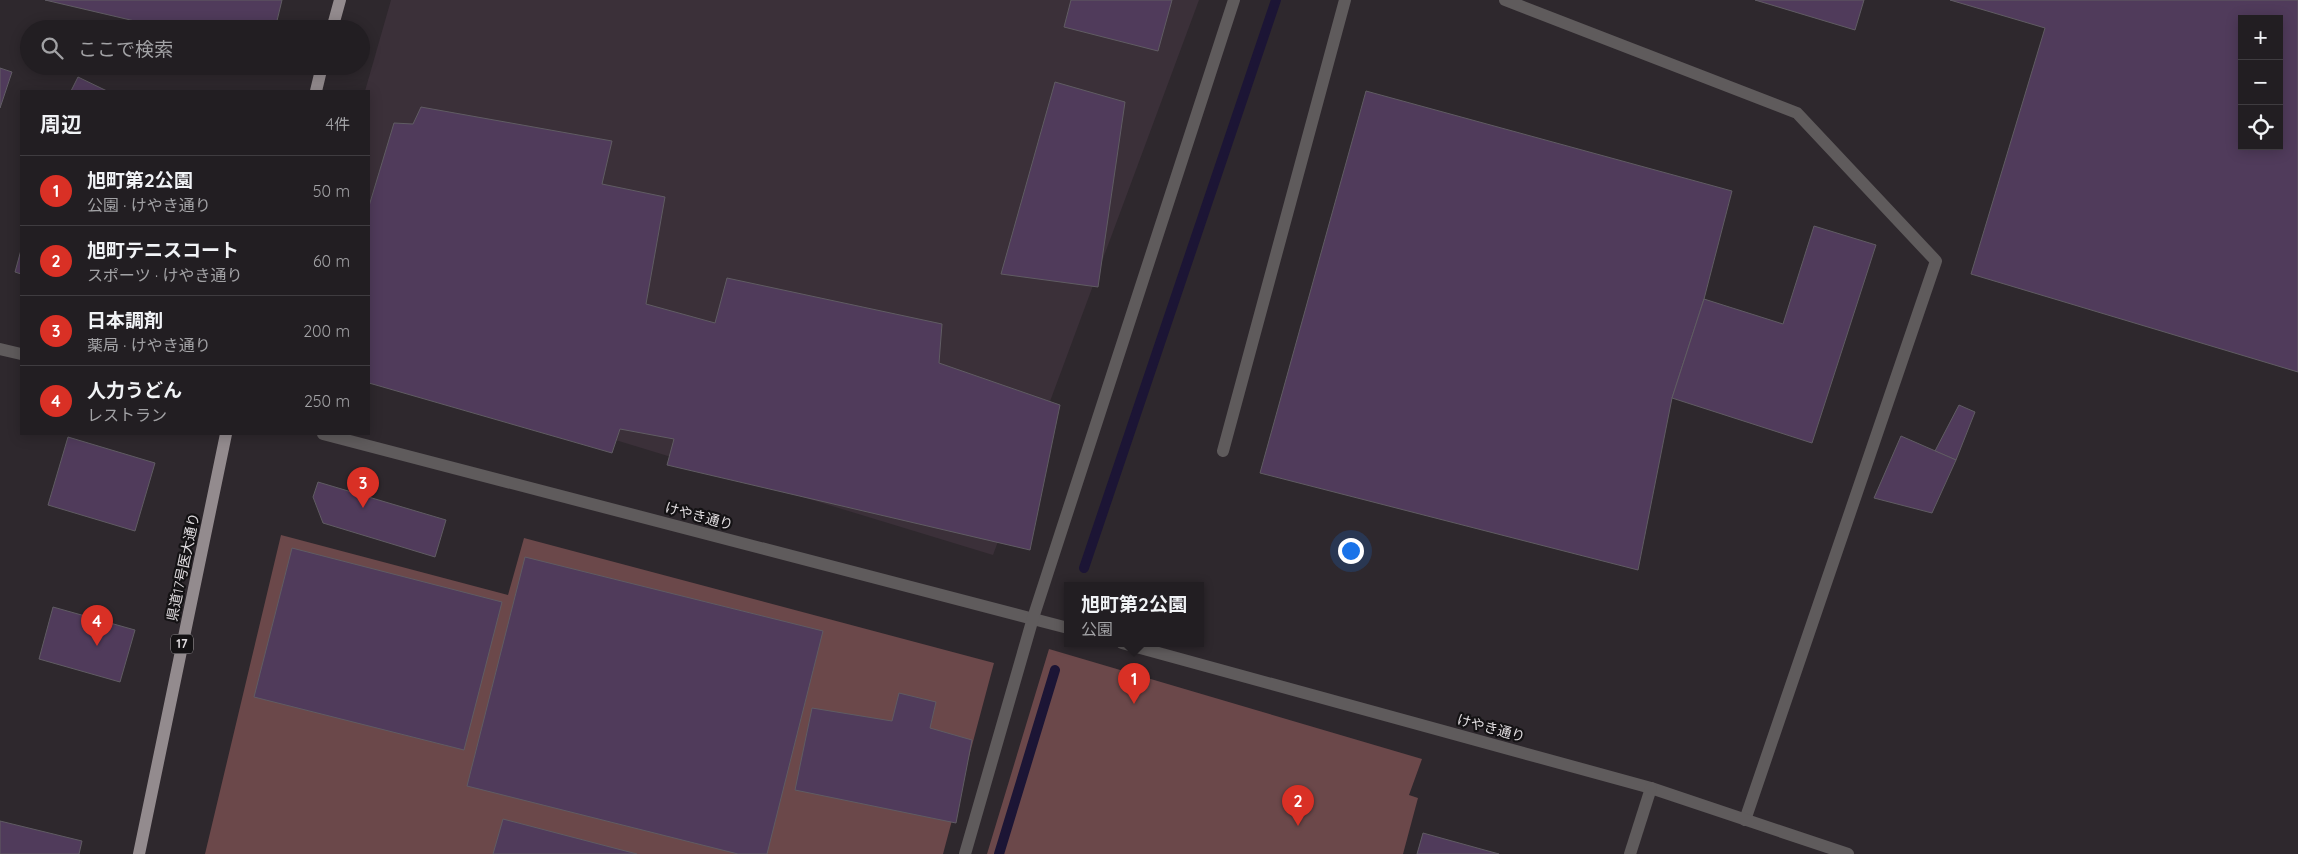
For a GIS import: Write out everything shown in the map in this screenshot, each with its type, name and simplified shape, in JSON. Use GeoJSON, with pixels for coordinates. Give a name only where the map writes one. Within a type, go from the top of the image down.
{"type":"FeatureCollection","features":[{"type":"Feature","properties":{"kind":"main road"},"geometry":{"type":"LineString","coordinates":[[334,20],[340,0]]}},
{"type":"Feature","properties":{"kind":"main road"},"geometry":{"type":"LineString","coordinates":[[316,90],[320,75]]}},
{"type":"Feature","properties":{"kind":"main road","name":"県道17号医大通り"},"geometry":{"type":"LineString","coordinates":[[139,854],[226,435]]}},
{"type":"Feature","properties":{"kind":"street"},"geometry":{"type":"LineString","coordinates":[[965,854],[1033,618],[1234,0]]}},
{"type":"Feature","properties":{"kind":"street"},"geometry":{"type":"LineString","coordinates":[[1223,451],[1345,0]]}},
{"type":"Feature","properties":{"kind":"street"},"geometry":{"type":"LineString","coordinates":[[1505,0],[1797,113],[1936,261],[1745,820]]}},
{"type":"Feature","properties":{"kind":"street"},"geometry":{"type":"LineString","coordinates":[[0,349],[20,354]]}},
{"type":"Feature","properties":{"kind":"street","name":"けやき通り"},"geometry":{"type":"LineString","coordinates":[[326,435],[1064,627]]}},
{"type":"Feature","properties":{"kind":"street","name":"けやき通り"},"geometry":{"type":"LineString","coordinates":[[1137,647],[1651,788],[1848,854]]}},
{"type":"Feature","properties":{"kind":"street"},"geometry":{"type":"LineString","coordinates":[[1630,854],[1651,788]]}},
{"type":"Feature","properties":{"kind":"shaded area"},"geometry":{"type":"Polygon","coordinates":[[[391,0],[1199,0],[993,555],[370,365],[370,90],[365,90],[391,0]]]}},
{"type":"Feature","properties":{"kind":"shaded area"},"geometry":{"type":"Polygon","coordinates":[[[281,535],[508,595],[524,538],[994,663],[943,854],[205,854],[281,535]]]}},
{"type":"Feature","properties":{"kind":"shaded area"},"geometry":{"type":"Polygon","coordinates":[[[1049,649],[1422,759],[1409,795],[1418,798],[1403,854],[987,854],[1049,649]]]}},
{"type":"Feature","properties":{"kind":"building"},"geometry":{"type":"Polygon","coordinates":[[[45,0],[282,0],[277,20],[131,20],[45,0]]]}},
{"type":"Feature","properties":{"kind":"building"},"geometry":{"type":"Polygon","coordinates":[[[1071,0],[1172,0],[1158,51],[1064,27],[1071,0]]]}},
{"type":"Feature","properties":{"kind":"building"},"geometry":{"type":"Polygon","coordinates":[[[1755,0],[1864,0],[1855,30],[1755,0]]]}},
{"type":"Feature","properties":{"kind":"building"},"geometry":{"type":"Polygon","coordinates":[[[1950,0],[2298,0],[2298,372],[1971,274],[2045,28],[1950,0]]]}},
{"type":"Feature","properties":{"kind":"building"},"geometry":{"type":"Polygon","coordinates":[[[0,68],[12,72],[0,108],[0,68]]]}},
{"type":"Feature","properties":{"kind":"building"},"geometry":{"type":"Polygon","coordinates":[[[78,77],[105,90],[72,90],[78,77]]]}},
{"type":"Feature","properties":{"kind":"building"},"geometry":{"type":"Polygon","coordinates":[[[1055,82],[1125,102],[1098,287],[1001,274],[1055,82]]]}},
{"type":"Feature","properties":{"kind":"building"},"geometry":{"type":"Polygon","coordinates":[[[1366,91],[1732,191],[1704,299],[1672,398],[1638,570],[1260,473],[1366,91]]]}},
{"type":"Feature","properties":{"kind":"building"},"geometry":{"type":"Polygon","coordinates":[[[421,107],[612,141],[602,184],[665,197],[646,304],[715,323],[727,278],[942,324],[939,363],[1060,405],[1030,550],[667,465],[674,439],[620,429],[612,453],[370,383],[370,203],[394,123],[413,124],[421,107]]]}},
{"type":"Feature","properties":{"kind":"building"},"geometry":{"type":"Polygon","coordinates":[[[1814,226],[1876,245],[1812,443],[1672,398],[1704,299],[1783,324],[1814,226]]]}},
{"type":"Feature","properties":{"kind":"building"},"geometry":{"type":"Polygon","coordinates":[[[20,254],[20,274],[15,272],[20,254]]]}},
{"type":"Feature","properties":{"kind":"building"},"geometry":{"type":"Polygon","coordinates":[[[1959,405],[1975,412],[1956,460],[1935,451],[1959,405]]]}},
{"type":"Feature","properties":{"kind":"building"},"geometry":{"type":"Polygon","coordinates":[[[1901,436],[1956,460],[1932,513],[1874,498],[1901,436]]]}},
{"type":"Feature","properties":{"kind":"building"},"geometry":{"type":"Polygon","coordinates":[[[68,437],[155,463],[135,531],[48,505],[68,437]]]}},
{"type":"Feature","properties":{"kind":"building"},"geometry":{"type":"Polygon","coordinates":[[[318,482],[446,520],[435,557],[323,523],[313,497],[318,482]]]}},
{"type":"Feature","properties":{"kind":"building"},"geometry":{"type":"Polygon","coordinates":[[[292,548],[502,602],[464,750],[254,697],[292,548]]]}},
{"type":"Feature","properties":{"kind":"building"},"geometry":{"type":"Polygon","coordinates":[[[525,557],[823,631],[767,854],[738,854],[467,786],[525,557]]]}},
{"type":"Feature","properties":{"kind":"building"},"geometry":{"type":"Polygon","coordinates":[[[53,607],[135,630],[120,682],[39,659],[53,607]]]}},
{"type":"Feature","properties":{"kind":"building"},"geometry":{"type":"Polygon","coordinates":[[[899,693],[936,702],[930,728],[972,740],[956,823],[795,790],[812,708],[892,721],[899,693]]]}},
{"type":"Feature","properties":{"kind":"building"},"geometry":{"type":"Polygon","coordinates":[[[503,819],[637,854],[493,854],[503,819]]]}},
{"type":"Feature","properties":{"kind":"building"},"geometry":{"type":"Polygon","coordinates":[[[0,821],[82,841],[79,854],[0,854],[0,821]]]}},
{"type":"Feature","properties":{"kind":"building"},"geometry":{"type":"Polygon","coordinates":[[[1423,833],[1499,854],[1417,854],[1423,833]]]}},
{"type":"Feature","properties":{"kind":"waterway"},"geometry":{"type":"LineString","coordinates":[[1084,568],[1276,0]]}},
{"type":"Feature","properties":{"kind":"waterway"},"geometry":{"type":"LineString","coordinates":[[999,854],[1055,670]]}},
{"type":"Feature","properties":{"kind":"place","name":"日本調剤"},"geometry":{"type":"Point","coordinates":[363,508]}},
{"type":"Feature","properties":{"kind":"place","name":"人力うどん"},"geometry":{"type":"Point","coordinates":[97,646]}},
{"type":"Feature","properties":{"kind":"place","name":"旭町第2公園"},"geometry":{"type":"Point","coordinates":[1134,704]}},
{"type":"Feature","properties":{"kind":"place","name":"旭町テニスコート"},"geometry":{"type":"Point","coordinates":[1298,826]}}]}
